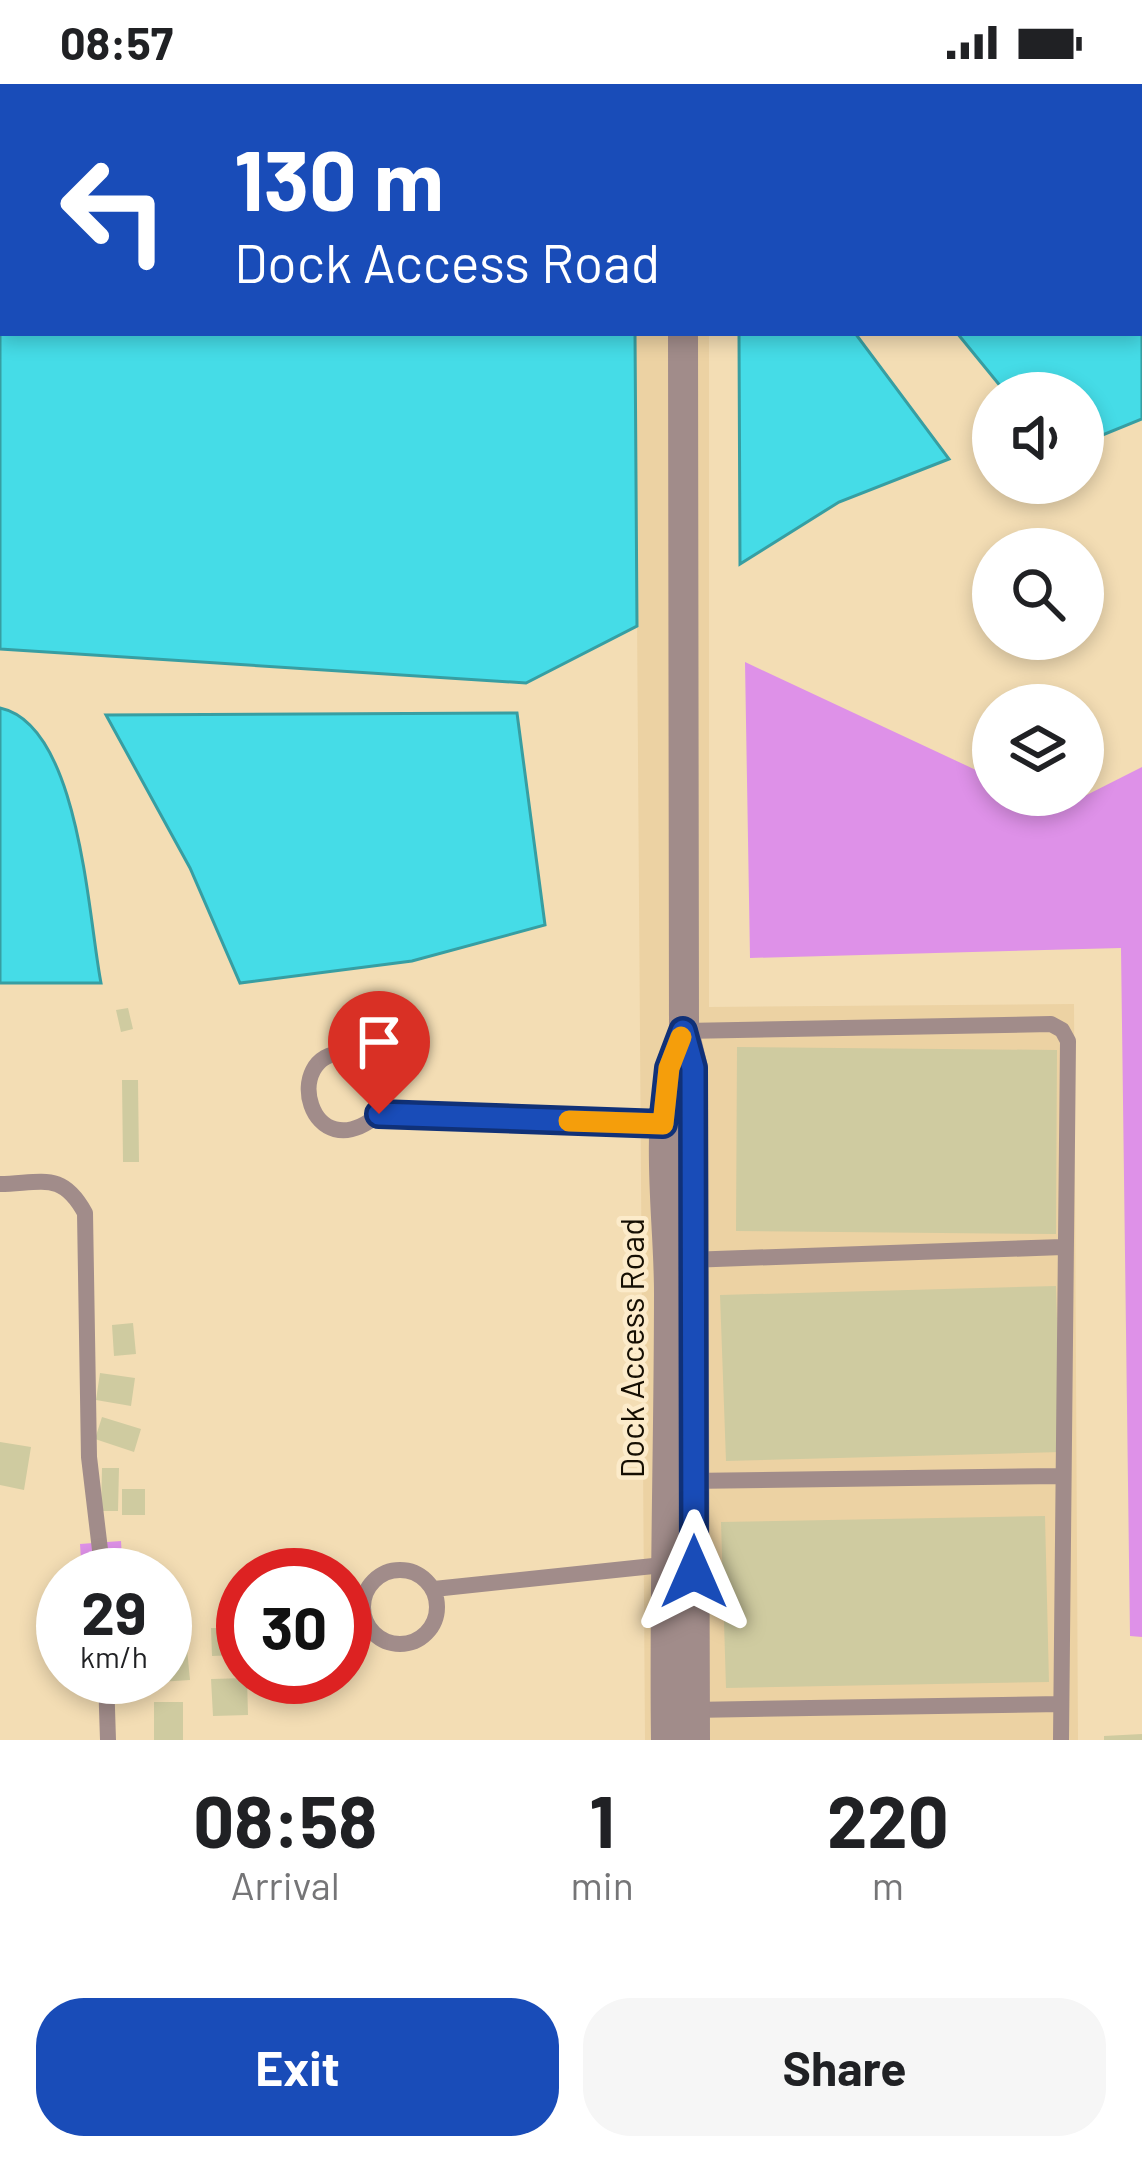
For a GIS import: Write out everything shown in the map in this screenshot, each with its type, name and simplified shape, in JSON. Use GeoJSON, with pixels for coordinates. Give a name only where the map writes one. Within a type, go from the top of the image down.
{"type":"FeatureCollection","features":[{"type":"Feature","properties":{"kind":"street","name":"Dock Access Road"},"geometry":{"type":"LineString","coordinates":[[680,1725],[681,1260],[693,1068],[683,1031],[683,336]]}},
{"type":"Feature","properties":{"kind":"street","name":"Dock Access Road"},"geometry":{"type":"LineString","coordinates":[[681,1260],[663,1124],[669,1068],[683,1031]]}},
{"type":"Feature","properties":{"kind":"street","name":"Dock Access Road"},"geometry":{"type":"LineString","coordinates":[[680,1725],[663,1565],[681,1481]]}},
{"type":"Feature","properties":{"kind":"lane"},"geometry":{"type":"LineString","coordinates":[[683,1031],[1051,1024],[1062,1030],[1068,1042],[1061,1740]]}},
{"type":"Feature","properties":{"kind":"lane"},"geometry":{"type":"LineString","coordinates":[[379,1114],[386,1093],[380,1071],[363,1056],[341,1052],[321,1061],[308,1080],[308,1102],[320,1122],[340,1131],[362,1128],[379,1114],[663,1124]]}},
{"type":"Feature","properties":{"kind":"lane"},"geometry":{"type":"LineString","coordinates":[[0,1184],[60,1183],[74,1194],[85,1214],[89,1457],[100,1548]]}},
{"type":"Feature","properties":{"kind":"lane"},"geometry":{"type":"LineString","coordinates":[[681,1260],[1063,1247]]}},
{"type":"Feature","properties":{"kind":"lane"},"geometry":{"type":"LineString","coordinates":[[681,1481],[1062,1476]]}},
{"type":"Feature","properties":{"kind":"lane"},"geometry":{"type":"LineString","coordinates":[[434,1589],[663,1565]]}},
{"type":"Feature","properties":{"kind":"lane"},"geometry":{"type":"LineString","coordinates":[[402,1569],[420,1575],[434,1589],[438,1608],[432,1627],[418,1640],[399,1644],[380,1639],[367,1624],[362,1605],[368,1586],[383,1573],[402,1569]]}},
{"type":"Feature","properties":{"kind":"lane"},"geometry":{"type":"LineString","coordinates":[[106,1704],[107,1740]]}},
{"type":"Feature","properties":{"kind":"lane"},"geometry":{"type":"LineString","coordinates":[[680,1725],[1061,1704]]}},
{"type":"Feature","properties":{"kind":"shaded area"},"geometry":{"type":"Polygon","coordinates":[[[635,336],[709,336],[709,1007],[1074,1004],[1078,1740],[645,1740],[635,336]]]}},
{"type":"Feature","properties":{"kind":"shaded area"},"geometry":{"type":"Polygon","coordinates":[[[745,662],[972,768],[972,816],[1104,816],[1104,786],[1142,767],[1142,1637],[1130,1636],[1121,948],[750,958],[745,662]]]}},
{"type":"Feature","properties":{"kind":"shaded area"},"geometry":{"type":"Polygon","coordinates":[[[121,1541],[121,1548],[80,1548],[80,1544],[121,1541]]]}},
{"type":"Feature","properties":{"kind":"water"},"geometry":{"type":"Polygon","coordinates":[[[0,336],[635,336],[637,626],[526,683],[0,649],[0,336]]]}},
{"type":"Feature","properties":{"kind":"water"},"geometry":{"type":"Polygon","coordinates":[[[739,336],[857,336],[949,459],[839,502],[740,564],[739,336]]]}},
{"type":"Feature","properties":{"kind":"water"},"geometry":{"type":"Polygon","coordinates":[[[959,336],[1142,336],[1142,419],[1104,434],[1104,372],[989,372],[959,336]]]}},
{"type":"Feature","properties":{"kind":"water"},"geometry":{"type":"Polygon","coordinates":[[[0,708],[27,722],[48,749],[64,785],[76,827],[101,983],[0,983],[0,708]]]}},
{"type":"Feature","properties":{"kind":"water"},"geometry":{"type":"Polygon","coordinates":[[[517,713],[545,925],[412,961],[240,983],[190,868],[106,715],[517,713]]]}},
{"type":"Feature","properties":{"kind":"building"},"geometry":{"type":"Polygon","coordinates":[[[128,1008],[133,1029],[121,1032],[116,1010],[128,1008]]]}},
{"type":"Feature","properties":{"kind":"building"},"geometry":{"type":"Polygon","coordinates":[[[737,1047],[1057,1050],[1056,1234],[736,1231],[737,1047]]]}},
{"type":"Feature","properties":{"kind":"building"},"geometry":{"type":"Polygon","coordinates":[[[122,1080],[138,1080],[139,1162],[123,1162],[122,1080]]]}},
{"type":"Feature","properties":{"kind":"building"},"geometry":{"type":"Polygon","coordinates":[[[1056,1286],[1061,1452],[726,1461],[720,1295],[1056,1286]]]}},
{"type":"Feature","properties":{"kind":"building"},"geometry":{"type":"Polygon","coordinates":[[[133,1323],[136,1354],[114,1356],[112,1325],[133,1323]]]}},
{"type":"Feature","properties":{"kind":"building"},"geometry":{"type":"Polygon","coordinates":[[[100,1373],[135,1378],[131,1406],[96,1400],[100,1373]]]}},
{"type":"Feature","properties":{"kind":"building"},"geometry":{"type":"Polygon","coordinates":[[[102,1417],[141,1429],[134,1452],[95,1439],[102,1417]]]}},
{"type":"Feature","properties":{"kind":"building"},"geometry":{"type":"Polygon","coordinates":[[[0,1442],[31,1447],[24,1490],[0,1485],[0,1442]]]}},
{"type":"Feature","properties":{"kind":"building"},"geometry":{"type":"Polygon","coordinates":[[[102,1468],[119,1468],[118,1511],[101,1511],[102,1468]]]}},
{"type":"Feature","properties":{"kind":"building"},"geometry":{"type":"Polygon","coordinates":[[[122,1489],[145,1489],[145,1515],[122,1515],[122,1489]]]}},
{"type":"Feature","properties":{"kind":"building"},"geometry":{"type":"Polygon","coordinates":[[[1045,1516],[1049,1682],[726,1688],[721,1522],[1045,1516]]]}},
{"type":"Feature","properties":{"kind":"building"},"geometry":{"type":"Polygon","coordinates":[[[211,1628],[216,1628],[216,1656],[212,1656],[211,1628]]]}},
{"type":"Feature","properties":{"kind":"building"},"geometry":{"type":"Polygon","coordinates":[[[211,1679],[216,1679],[216,1704],[248,1704],[248,1715],[213,1716],[211,1679]]]}},
{"type":"Feature","properties":{"kind":"building"},"geometry":{"type":"Polygon","coordinates":[[[154,1704],[183,1704],[183,1740],[154,1740],[154,1704]]]}},
{"type":"Feature","properties":{"kind":"building"},"geometry":{"type":"Polygon","coordinates":[[[1142,1734],[1142,1740],[1104,1740],[1104,1736],[1142,1734]]]}},
{"type":"Feature","properties":{"kind":"slow traffic"},"geometry":{"type":"LineString","coordinates":[[569,1121],[663,1124],[669,1068],[681,1037]]}},
{"type":"Feature","properties":{"kind":"route"},"geometry":{"type":"LineString","coordinates":[[379,1114],[663,1124],[669,1068],[683,1031],[693,1068],[694,1572]]}}]}
